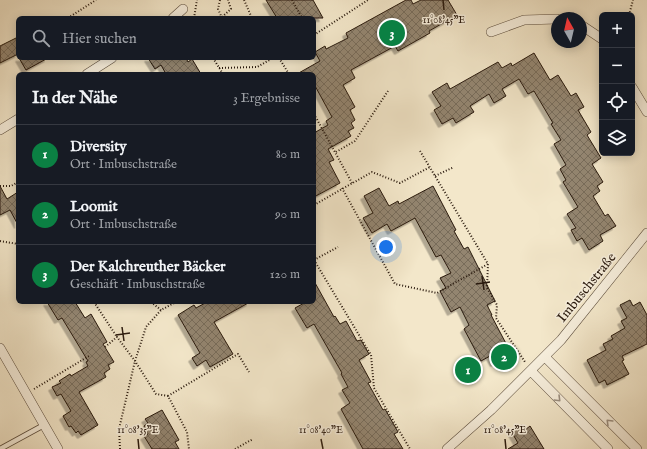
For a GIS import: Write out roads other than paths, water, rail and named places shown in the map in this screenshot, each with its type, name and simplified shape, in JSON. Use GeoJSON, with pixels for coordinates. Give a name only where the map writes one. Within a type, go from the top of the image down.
{"type":"FeatureCollection","features":[{"type":"Feature","properties":{"kind":"street"},"geometry":{"type":"LineString","coordinates":[[175,16],[183,9]]}},
{"type":"Feature","properties":{"kind":"street"},"geometry":{"type":"LineString","coordinates":[[491,32],[524,20],[551,19]]}},
{"type":"Feature","properties":{"kind":"street"},"geometry":{"type":"LineString","coordinates":[[587,29],[599,37]]}},
{"type":"Feature","properties":{"kind":"street"},"geometry":{"type":"LineString","coordinates":[[90,72],[109,60]]}},
{"type":"Feature","properties":{"kind":"street"},"geometry":{"type":"LineString","coordinates":[[635,92],[647,112]]}},
{"type":"Feature","properties":{"kind":"street"},"geometry":{"type":"LineString","coordinates":[[0,130],[16,120]]}},
{"type":"Feature","properties":{"kind":"street","name":"Imbuschstraße"},"geometry":{"type":"LineString","coordinates":[[447,449],[491,410],[566,334],[647,233]]}},
{"type":"Feature","properties":{"kind":"street"},"geometry":{"type":"LineString","coordinates":[[0,348],[58,449]]}},
{"type":"Feature","properties":{"kind":"street"},"geometry":{"type":"LineString","coordinates":[[544,357],[637,449]]}},
{"type":"Feature","properties":{"kind":"street"},"geometry":{"type":"LineString","coordinates":[[531,371],[608,449]]}},
{"type":"Feature","properties":{"kind":"lane"},"geometry":{"type":"LineString","coordinates":[[0,449],[44,425]]}},
{"type":"Feature","properties":{"kind":"place","name":"Der Kalchreuther Bäcker"},"geometry":{"type":"Point","coordinates":[392,33]}},
{"type":"Feature","properties":{"kind":"place","name":"Loomit"},"geometry":{"type":"Point","coordinates":[504,357]}},
{"type":"Feature","properties":{"kind":"place","name":"Diversity"},"geometry":{"type":"Point","coordinates":[468,370]}}]}
